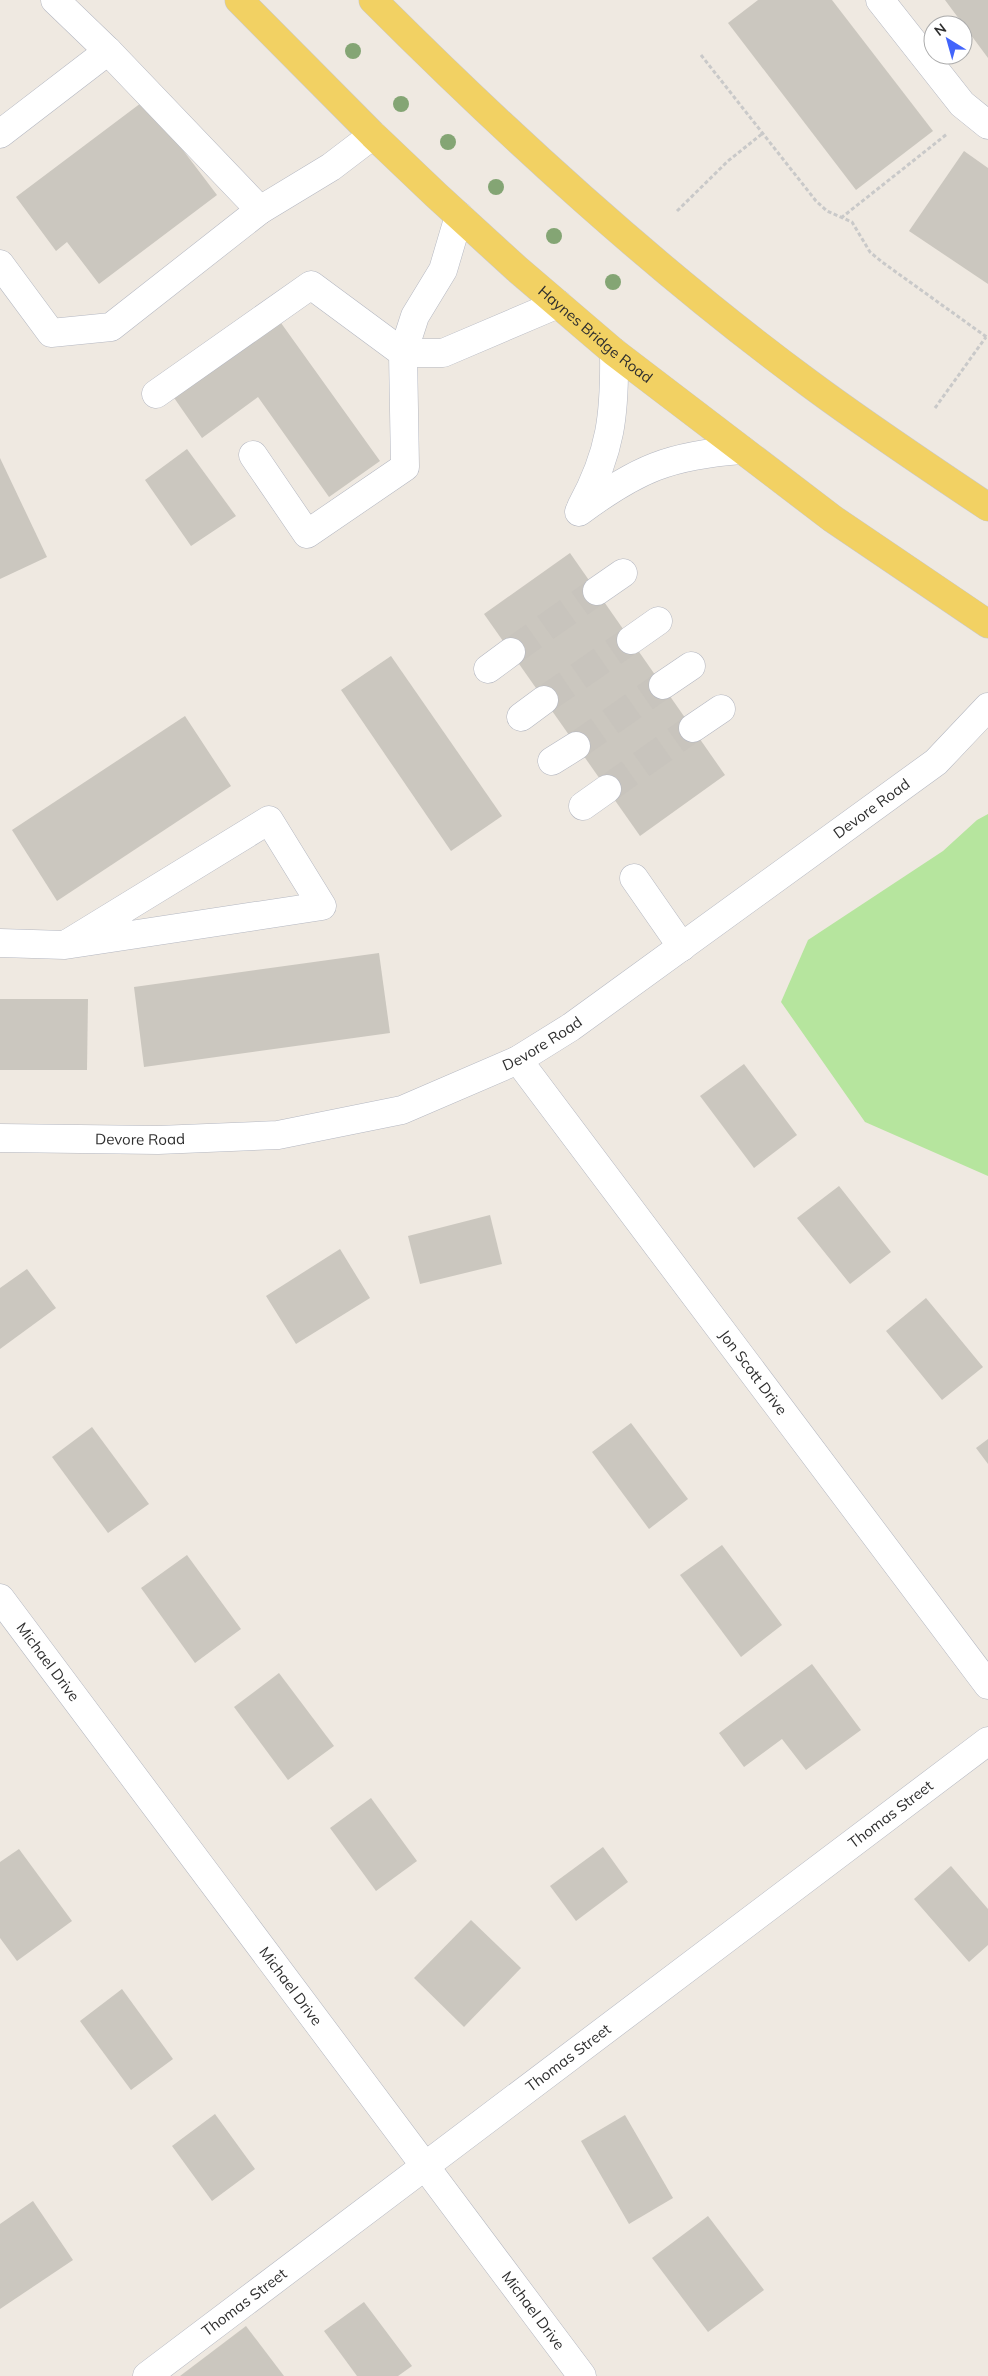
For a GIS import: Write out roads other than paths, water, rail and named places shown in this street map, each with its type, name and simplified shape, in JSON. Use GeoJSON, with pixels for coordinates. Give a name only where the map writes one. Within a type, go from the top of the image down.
{"type":"FeatureCollection","features":[{"type":"Feature","properties":{"kind":"main road","name":"Haynes Bridge Road"},"geometry":{"type":"LineString","coordinates":[[240,0],[373,135],[459,216],[614,352],[833,519],[988,624]]}},
{"type":"Feature","properties":{"kind":"main road"},"geometry":{"type":"LineString","coordinates":[[373,0],[500,124],[653,260],[809,383],[914,458],[988,507]]}},
{"type":"Feature","properties":{"kind":"street"},"geometry":{"type":"LineString","coordinates":[[55,0],[108,51],[260,210]]}},
{"type":"Feature","properties":{"kind":"street"},"geometry":{"type":"LineString","coordinates":[[880,0],[962,104],[979,117]]}},
{"type":"Feature","properties":{"kind":"street"},"geometry":{"type":"LineString","coordinates":[[0,134],[108,51]]}},
{"type":"Feature","properties":{"kind":"street"},"geometry":{"type":"LineString","coordinates":[[0,264],[51,333],[111,327],[260,210],[331,167],[373,135]]}},
{"type":"Feature","properties":{"kind":"street"},"geometry":{"type":"LineString","coordinates":[[253,455],[307,534],[405,467],[403,353],[415,316],[443,270],[459,216]]}},
{"type":"Feature","properties":{"kind":"street"},"geometry":{"type":"LineString","coordinates":[[156,394],[311,285],[403,353],[443,353],[558,304]]}},
{"type":"Feature","properties":{"kind":"street"},"geometry":{"type":"LineString","coordinates":[[614,352],[615,399],[609,442],[598,477],[579,512],[610,489],[647,469],[705,452],[742,450]]}},
{"type":"Feature","properties":{"kind":"street"},"geometry":{"type":"LineString","coordinates":[[597,591],[624,573]]}},
{"type":"Feature","properties":{"kind":"street"},"geometry":{"type":"LineString","coordinates":[[631,640],[658,621]]}},
{"type":"Feature","properties":{"kind":"street"},"geometry":{"type":"LineString","coordinates":[[488,669],[511,652]]}},
{"type":"Feature","properties":{"kind":"street"},"geometry":{"type":"LineString","coordinates":[[663,686],[691,666]]}},
{"type":"Feature","properties":{"kind":"street"},"geometry":{"type":"LineString","coordinates":[[521,717],[544,700]]}},
{"type":"Feature","properties":{"kind":"street","name":"Devore Road"},"geometry":{"type":"LineString","coordinates":[[0,1138],[158,1140],[278,1135],[402,1110],[518,1060],[571,1027],[936,762],[988,707]]}},
{"type":"Feature","properties":{"kind":"street"},"geometry":{"type":"LineString","coordinates":[[693,728],[721,709]]}},
{"type":"Feature","properties":{"kind":"street"},"geometry":{"type":"LineString","coordinates":[[552,761],[576,746]]}},
{"type":"Feature","properties":{"kind":"street"},"geometry":{"type":"LineString","coordinates":[[583,806],[607,789]]}},
{"type":"Feature","properties":{"kind":"street"},"geometry":{"type":"LineString","coordinates":[[0,942],[65,945],[322,906],[269,820],[65,945]]}},
{"type":"Feature","properties":{"kind":"street"},"geometry":{"type":"LineString","coordinates":[[634,878],[682,947]]}},
{"type":"Feature","properties":{"kind":"street","name":"Jon Scott Drive"},"geometry":{"type":"LineString","coordinates":[[518,1060],[988,1685]]}},
{"type":"Feature","properties":{"kind":"street","name":"Michael Drive"},"geometry":{"type":"LineString","coordinates":[[0,1598],[582,2376]]}},
{"type":"Feature","properties":{"kind":"street","name":"Thomas Street"},"geometry":{"type":"LineString","coordinates":[[147,2376],[988,1741]]}},
{"type":"Feature","properties":{"kind":"tunnel"},"geometry":{"type":"LineString","coordinates":[[511,652],[597,591]]}},
{"type":"Feature","properties":{"kind":"tunnel"},"geometry":{"type":"LineString","coordinates":[[544,700],[631,640]]}},
{"type":"Feature","properties":{"kind":"tunnel"},"geometry":{"type":"LineString","coordinates":[[576,746],[663,685]]}},
{"type":"Feature","properties":{"kind":"tunnel"},"geometry":{"type":"LineString","coordinates":[[607,789],[693,728]]}}]}
